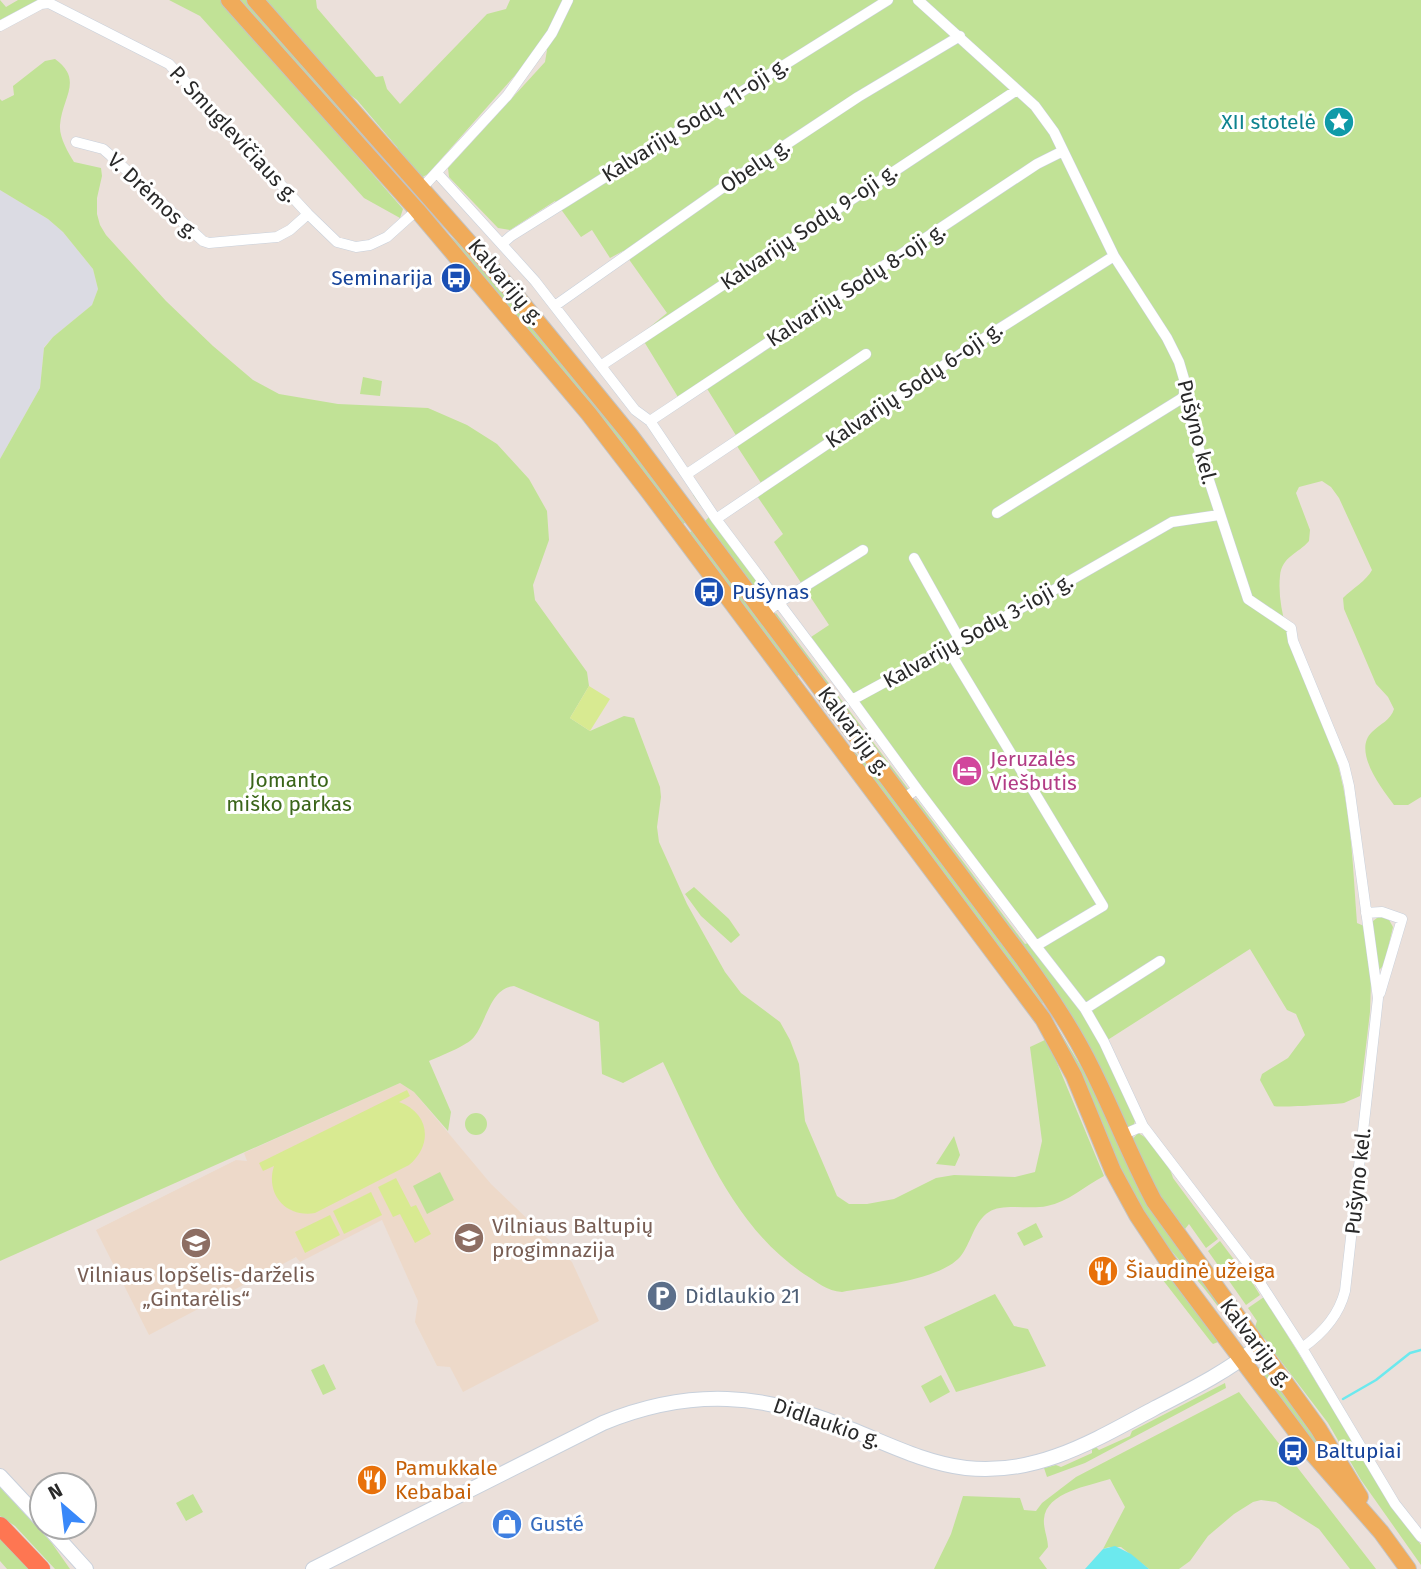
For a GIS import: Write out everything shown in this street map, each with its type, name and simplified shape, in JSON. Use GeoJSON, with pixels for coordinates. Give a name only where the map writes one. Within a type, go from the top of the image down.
{"type":"FeatureCollection","features":[{"type":"Feature","properties":{"kind":"highway"},"geometry":{"type":"LineString","coordinates":[[0,1526],[41,1569]]}},
{"type":"Feature","properties":{"kind":"main road","name":"Kalvarijų g."},"geometry":{"type":"LineString","coordinates":[[229,0],[417,210],[589,414],[793,684],[1043,1019],[1074,1076],[1114,1171],[1137,1215],[1167,1260],[1312,1453],[1381,1532]]}},
{"type":"Feature","properties":{"kind":"main road","name":"Kalvarijų g."},"geometry":{"type":"LineString","coordinates":[[254,0],[426,193],[591,386],[808,673],[910,794],[1058,1008],[1093,1070],[1138,1171],[1164,1216],[1318,1428],[1381,1532],[1408,1569]]}},
{"type":"Feature","properties":{"kind":"main road"},"geometry":{"type":"LineString","coordinates":[[417,210],[426,193]]}},
{"type":"Feature","properties":{"kind":"main road"},"geometry":{"type":"LineString","coordinates":[[793,684],[808,673]]}},
{"type":"Feature","properties":{"kind":"main road"},"geometry":{"type":"LineString","coordinates":[[1043,1019],[1058,1008]]}},
{"type":"Feature","properties":{"kind":"street"},"geometry":{"type":"LineString","coordinates":[[426,193],[437,173],[507,96],[552,33],[568,0]]}},
{"type":"Feature","properties":{"kind":"street","name":"Kalvarijų Sodų 11-oji g."},"geometry":{"type":"LineString","coordinates":[[503,243],[888,0]]}},
{"type":"Feature","properties":{"kind":"street","name":"Pušyno kel."},"geometry":{"type":"LineString","coordinates":[[918,0],[1041,113],[1063,151],[1114,256],[1167,338],[1184,379],[1184,397],[1219,515],[1231,542],[1248,599],[1291,628],[1293,641],[1344,765],[1354,811],[1378,998]]}},
{"type":"Feature","properties":{"kind":"street","name":"P. Smuglevičiaus g."},"geometry":{"type":"LineString","coordinates":[[0,26],[41,4],[49,3],[169,64],[337,242],[356,247],[370,246],[387,237],[417,210]]}},
{"type":"Feature","properties":{"kind":"street","name":"Obelų g."},"geometry":{"type":"LineString","coordinates":[[556,305],[752,167],[858,97],[960,36]]}},
{"type":"Feature","properties":{"kind":"street","name":"Kalvarijų Sodų 9-oji g."},"geometry":{"type":"LineString","coordinates":[[602,365],[1017,90]]}},
{"type":"Feature","properties":{"kind":"street","name":"V. Drėmos g."},"geometry":{"type":"LineString","coordinates":[[76,142],[93,146],[110,155],[203,242],[277,237],[290,230],[308,214]]}},
{"type":"Feature","properties":{"kind":"street","name":"Kalvarijų Sodų 8-oji g."},"geometry":{"type":"LineString","coordinates":[[650,421],[1037,164],[1063,151]]}},
{"type":"Feature","properties":{"kind":"street"},"geometry":{"type":"LineString","coordinates":[[437,173],[503,243],[556,305],[635,410],[650,421],[716,519],[852,700],[910,794],[1085,1009],[1104,1042],[1143,1126],[1246,1261],[1302,1348],[1395,1504],[1421,1537]]}},
{"type":"Feature","properties":{"kind":"street","name":"Kalvarijų Sodų 6-oji g."},"geometry":{"type":"LineString","coordinates":[[716,519],[1006,323],[1114,256]]}},
{"type":"Feature","properties":{"kind":"street"},"geometry":{"type":"LineString","coordinates":[[687,474],[866,354]]}},
{"type":"Feature","properties":{"kind":"street"},"geometry":{"type":"LineString","coordinates":[[998,513],[1184,397]]}},
{"type":"Feature","properties":{"kind":"street","name":"Kalvarijų Sodų 3-ioji g."},"geometry":{"type":"LineString","coordinates":[[852,700],[961,642],[1172,522],[1219,515]]}},
{"type":"Feature","properties":{"kind":"street"},"geometry":{"type":"LineString","coordinates":[[764,614],[863,550]]}},
{"type":"Feature","properties":{"kind":"street"},"geometry":{"type":"LineString","coordinates":[[914,558],[961,642]]}},
{"type":"Feature","properties":{"kind":"street"},"geometry":{"type":"LineString","coordinates":[[948,649],[1103,905],[1036,946]]}},
{"type":"Feature","properties":{"kind":"street","name":"Pušyno kel."},"geometry":{"type":"LineString","coordinates":[[1302,1348],[1314,1339],[1335,1315],[1345,1291],[1378,998],[1402,919],[1382,912],[1366,913]]}},
{"type":"Feature","properties":{"kind":"street"},"geometry":{"type":"LineString","coordinates":[[1085,1009],[1160,961]]}},
{"type":"Feature","properties":{"kind":"street"},"geometry":{"type":"LineString","coordinates":[[1122,1135],[1143,1126]]}},
{"type":"Feature","properties":{"kind":"street","name":"Didlaukio g."},"geometry":{"type":"LineString","coordinates":[[313,1569],[603,1423],[665,1403],[724,1398],[765,1401],[808,1412],[935,1461],[968,1468],[1003,1469],[1038,1464],[1080,1448],[1223,1373],[1260,1345]]}},
{"type":"Feature","properties":{"kind":"street"},"geometry":{"type":"LineString","coordinates":[[0,1476],[28,1506]]}},
{"type":"Feature","properties":{"kind":"street"},"geometry":{"type":"LineString","coordinates":[[61,1541],[86,1569]]}},
{"type":"Feature","properties":{"kind":"shaded area"},"geometry":{"type":"Polygon","coordinates":[[[0,190],[48,219],[63,232],[93,269],[98,289],[92,305],[44,347],[40,388],[0,459],[0,190]]]}},
{"type":"Feature","properties":{"kind":"shaded area","name":"Vilniaus Baltupių progimnazija"},"geometry":{"type":"Polygon","coordinates":[[[400,1083],[414,1092],[491,1184],[572,1262],[599,1321],[463,1392],[450,1367],[437,1366],[415,1322],[418,1301],[382,1220],[300,1262],[296,1257],[149,1335],[96,1230],[236,1160],[247,1161],[244,1153],[400,1083]]]}},
{"type":"Feature","properties":{"kind":"green space"},"geometry":{"type":"Polygon","coordinates":[[[0,0],[6,7],[18,0],[38,0],[0,20],[0,0]]]}},
{"type":"Feature","properties":{"kind":"green space"},"geometry":{"type":"Polygon","coordinates":[[[169,0],[221,0],[403,209],[400,218],[364,198],[200,16],[169,0]]]}},
{"type":"Feature","properties":{"kind":"green space"},"geometry":{"type":"Polygon","coordinates":[[[236,0],[247,0],[402,176],[400,178],[374,148],[357,136],[236,0]]]}},
{"type":"Feature","properties":{"kind":"green space"},"geometry":{"type":"Polygon","coordinates":[[[261,0],[316,0],[317,8],[376,77],[383,76],[387,89],[400,104],[487,14],[506,9],[510,0],[1421,0],[1421,797],[1408,805],[1394,805],[1376,780],[1367,759],[1367,740],[1394,709],[1388,697],[1376,684],[1344,609],[1343,598],[1372,570],[1339,498],[1331,487],[1322,481],[1299,487],[1296,493],[1310,530],[1309,541],[1287,560],[1280,576],[1280,598],[1292,647],[1332,747],[1347,807],[1357,923],[1364,926],[1371,982],[1360,1096],[1344,1103],[1274,1106],[1260,1080],[1262,1074],[1288,1058],[1305,1035],[1296,1014],[1287,1010],[1250,949],[1106,1041],[808,639],[829,625],[774,542],[783,534],[753,490],[761,483],[733,440],[737,437],[706,387],[681,402],[640,335],[667,313],[623,251],[610,258],[592,230],[581,237],[555,201],[510,230],[498,228],[449,177],[448,168],[545,62],[547,50],[539,48],[428,174],[419,179],[397,147],[357,100],[336,84],[261,0]]]}},
{"type":"Feature","properties":{"kind":"green space","name":"Jomanto miško parkas"},"geometry":{"type":"Polygon","coordinates":[[[55,59],[64,67],[70,82],[60,125],[64,144],[74,162],[101,168],[97,198],[100,225],[166,301],[213,346],[253,380],[279,394],[338,404],[428,408],[467,425],[497,444],[529,479],[547,511],[549,540],[533,585],[535,600],[587,672],[589,686],[570,718],[590,731],[624,716],[634,718],[660,787],[657,827],[659,842],[687,904],[725,972],[741,993],[780,1022],[790,1040],[799,1064],[805,1121],[837,1196],[849,1204],[867,1204],[894,1199],[936,1178],[954,1175],[1015,1177],[1035,1172],[1042,1141],[1030,1047],[1047,1039],[1104,1176],[1055,1204],[1001,1208],[989,1212],[976,1227],[960,1257],[937,1272],[888,1285],[842,1292],[832,1290],[804,1274],[778,1254],[756,1231],[720,1178],[663,1062],[623,1083],[602,1074],[599,1022],[514,986],[506,988],[494,999],[471,1040],[429,1061],[451,1112],[448,1131],[414,1092],[400,1083],[0,1261],[0,459],[40,388],[44,348],[53,337],[92,305],[98,289],[93,269],[63,232],[48,219],[0,190],[0,99],[2,101],[14,95],[13,86],[45,61],[55,59]]]}},
{"type":"Feature","properties":{"kind":"green space"},"geometry":{"type":"Polygon","coordinates":[[[445,232],[466,249],[566,364],[687,521],[681,526],[445,232]]]}},
{"type":"Feature","properties":{"kind":"green space"},"geometry":{"type":"Polygon","coordinates":[[[363,377],[382,381],[380,396],[360,394],[363,377]]]}},
{"type":"Feature","properties":{"kind":"green space"},"geometry":{"type":"Polygon","coordinates":[[[693,495],[773,599],[772,604],[765,606],[703,523],[709,517],[693,495]]]}},
{"type":"Feature","properties":{"kind":"green space"},"geometry":{"type":"Polygon","coordinates":[[[693,530],[800,674],[796,677],[687,534],[693,530]]]}},
{"type":"Feature","properties":{"kind":"green space"},"geometry":{"type":"Polygon","coordinates":[[[776,613],[909,790],[905,791],[774,615],[776,613]]]}},
{"type":"Feature","properties":{"kind":"green space"},"geometry":{"type":"Polygon","coordinates":[[[589,686],[610,699],[590,731],[570,718],[589,686]]]}},
{"type":"Feature","properties":{"kind":"green space"},"geometry":{"type":"Polygon","coordinates":[[[806,689],[850,747],[880,778],[1044,998],[1044,1002],[1041,1004],[806,689]]]}},
{"type":"Feature","properties":{"kind":"green space"},"geometry":{"type":"Polygon","coordinates":[[[916,799],[1025,944],[1028,943],[1086,1018],[1105,1051],[1135,1121],[1133,1127],[1124,1126],[1099,1070],[913,802],[916,799]]]}},
{"type":"Feature","properties":{"kind":"green space"},"geometry":{"type":"Polygon","coordinates":[[[694,887],[729,919],[740,935],[731,943],[701,916],[685,894],[694,887]]]}},
{"type":"Feature","properties":{"kind":"green space"},"geometry":{"type":"Polygon","coordinates":[[[1381,915],[1388,918],[1393,927],[1384,965],[1379,970],[1370,930],[1373,921],[1381,915]]]}},
{"type":"Feature","properties":{"kind":"green space"},"geometry":{"type":"Polygon","coordinates":[[[1057,1027],[1239,1327],[1235,1330],[1146,1216],[1121,1170],[1057,1027]]]}},
{"type":"Feature","properties":{"kind":"green space"},"geometry":{"type":"Polygon","coordinates":[[[407,1090],[410,1096],[399,1102],[417,1114],[425,1130],[422,1148],[409,1165],[315,1213],[295,1212],[280,1202],[273,1186],[274,1166],[263,1171],[259,1163],[407,1090]]]}},
{"type":"Feature","properties":{"kind":"green space"},"geometry":{"type":"Polygon","coordinates":[[[476,1113],[484,1116],[487,1124],[484,1132],[476,1135],[468,1132],[465,1124],[468,1116],[476,1113]]]}},
{"type":"Feature","properties":{"kind":"green space"},"geometry":{"type":"Polygon","coordinates":[[[1138,1133],[1159,1152],[1173,1178],[1218,1239],[1206,1248],[1189,1224],[1185,1229],[1157,1191],[1130,1142],[1138,1133]]]}},
{"type":"Feature","properties":{"kind":"green space"},"geometry":{"type":"Polygon","coordinates":[[[954,1136],[960,1155],[955,1166],[936,1164],[954,1136]]]}},
{"type":"Feature","properties":{"kind":"green space"},"geometry":{"type":"Polygon","coordinates":[[[440,1172],[454,1200],[427,1214],[413,1186],[440,1172]]]}},
{"type":"Feature","properties":{"kind":"green space"},"geometry":{"type":"Polygon","coordinates":[[[396,1178],[411,1207],[416,1205],[431,1234],[415,1243],[400,1214],[393,1217],[378,1187],[396,1178]]]}},
{"type":"Feature","properties":{"kind":"green space"},"geometry":{"type":"Polygon","coordinates":[[[371,1192],[382,1215],[344,1234],[333,1211],[371,1192]]]}},
{"type":"Feature","properties":{"kind":"green space"},"geometry":{"type":"Polygon","coordinates":[[[330,1215],[340,1235],[305,1253],[295,1232],[330,1215]]]}},
{"type":"Feature","properties":{"kind":"green space"},"geometry":{"type":"Polygon","coordinates":[[[1036,1223],[1043,1237],[1024,1246],[1017,1233],[1036,1223]]]}},
{"type":"Feature","properties":{"kind":"green space"},"geometry":{"type":"Polygon","coordinates":[[[1220,1241],[1238,1265],[1242,1266],[1260,1295],[1246,1305],[1208,1251],[1220,1241]]]}},
{"type":"Feature","properties":{"kind":"green space"},"geometry":{"type":"Polygon","coordinates":[[[1167,1274],[1218,1342],[1211,1342],[1159,1275],[1167,1274]]]}},
{"type":"Feature","properties":{"kind":"green space"},"geometry":{"type":"Polygon","coordinates":[[[995,1294],[1014,1326],[1028,1329],[1046,1366],[956,1392],[924,1327],[995,1294]]]}},
{"type":"Feature","properties":{"kind":"green space"},"geometry":{"type":"Polygon","coordinates":[[[1264,1297],[1378,1483],[1421,1545],[1421,1565],[1361,1480],[1328,1423],[1255,1327],[1257,1321],[1248,1308],[1264,1297]]]}},
{"type":"Feature","properties":{"kind":"green space"},"geometry":{"type":"Polygon","coordinates":[[[324,1364],[336,1389],[323,1395],[311,1370],[324,1364]]]}},
{"type":"Feature","properties":{"kind":"green space"},"geometry":{"type":"Polygon","coordinates":[[[1257,1368],[1263,1368],[1317,1439],[1356,1497],[1257,1368]]]}},
{"type":"Feature","properties":{"kind":"green space"},"geometry":{"type":"Polygon","coordinates":[[[941,1375],[950,1392],[930,1403],[921,1386],[941,1375]]]}},
{"type":"Feature","properties":{"kind":"green space"},"geometry":{"type":"Polygon","coordinates":[[[1225,1383],[1226,1388],[1085,1463],[1047,1477],[1044,1468],[1056,1465],[1061,1467],[1092,1453],[1092,1449],[1096,1447],[1099,1450],[1130,1436],[1132,1431],[1225,1383]]]}},
{"type":"Feature","properties":{"kind":"green space"},"geometry":{"type":"Polygon","coordinates":[[[1239,1392],[1376,1569],[1350,1569],[1319,1529],[1276,1502],[1261,1500],[1234,1514],[1208,1536],[1190,1561],[1179,1569],[1149,1569],[1121,1547],[1103,1549],[1125,1507],[1110,1479],[1080,1488],[1052,1502],[1044,1519],[1048,1547],[1039,1558],[1047,1569],[934,1569],[951,1534],[963,1496],[1020,1498],[1024,1510],[1036,1511],[1042,1503],[1076,1477],[1239,1392]]]}},
{"type":"Feature","properties":{"kind":"green space"},"geometry":{"type":"Polygon","coordinates":[[[0,1487],[28,1517],[28,1540],[15,1526],[0,1516],[0,1487]]]}},
{"type":"Feature","properties":{"kind":"green space"},"geometry":{"type":"Polygon","coordinates":[[[193,1494],[203,1512],[186,1521],[176,1503],[193,1494]]]}},
{"type":"Feature","properties":{"kind":"green space"},"geometry":{"type":"Polygon","coordinates":[[[0,1536],[30,1569],[7,1569],[0,1561],[0,1536]]]}},
{"type":"Feature","properties":{"kind":"green space"},"geometry":{"type":"Polygon","coordinates":[[[29,1541],[50,1541],[70,1569],[55,1569],[29,1541]]]}},
{"type":"Feature","properties":{"kind":"water"},"geometry":{"type":"Polygon","coordinates":[[[1115,1546],[1131,1554],[1149,1569],[1085,1569],[1103,1549],[1115,1546]]]}},
{"type":"Feature","properties":{"kind":"waterway"},"geometry":{"type":"LineString","coordinates":[[1343,1399],[1376,1380],[1410,1353],[1421,1350]]}},
{"type":"Feature","properties":{"kind":"place","name":"XII stotelė"},"geometry":{"type":"Point","coordinates":[1339,122]}},
{"type":"Feature","properties":{"kind":"place","name":"Seminarija"},"geometry":{"type":"Point","coordinates":[456,278]}},
{"type":"Feature","properties":{"kind":"place","name":"Pušynas"},"geometry":{"type":"Point","coordinates":[709,592]}},
{"type":"Feature","properties":{"kind":"place","name":"Jeruzalės Viešbutis"},"geometry":{"type":"Point","coordinates":[967,771]}},
{"type":"Feature","properties":{"kind":"place","name":"Vilniaus Baltupių progimnazija"},"geometry":{"type":"Point","coordinates":[469,1238]}},
{"type":"Feature","properties":{"kind":"place","name":"Vilniaus lopšelis-darželis „Gintarėlis“"},"geometry":{"type":"Point","coordinates":[196,1243]}},
{"type":"Feature","properties":{"kind":"place","name":"Šiaudinė užeiga"},"geometry":{"type":"Point","coordinates":[1103,1271]}},
{"type":"Feature","properties":{"kind":"place","name":"Didlaukio 21"},"geometry":{"type":"Point","coordinates":[662,1296]}},
{"type":"Feature","properties":{"kind":"place","name":"Baltupiai"},"geometry":{"type":"Point","coordinates":[1293,1451]}},
{"type":"Feature","properties":{"kind":"place","name":"Pamukkale Kebabai"},"geometry":{"type":"Point","coordinates":[372,1480]}},
{"type":"Feature","properties":{"kind":"place","name":"Gusté"},"geometry":{"type":"Point","coordinates":[507,1524]}}]}
